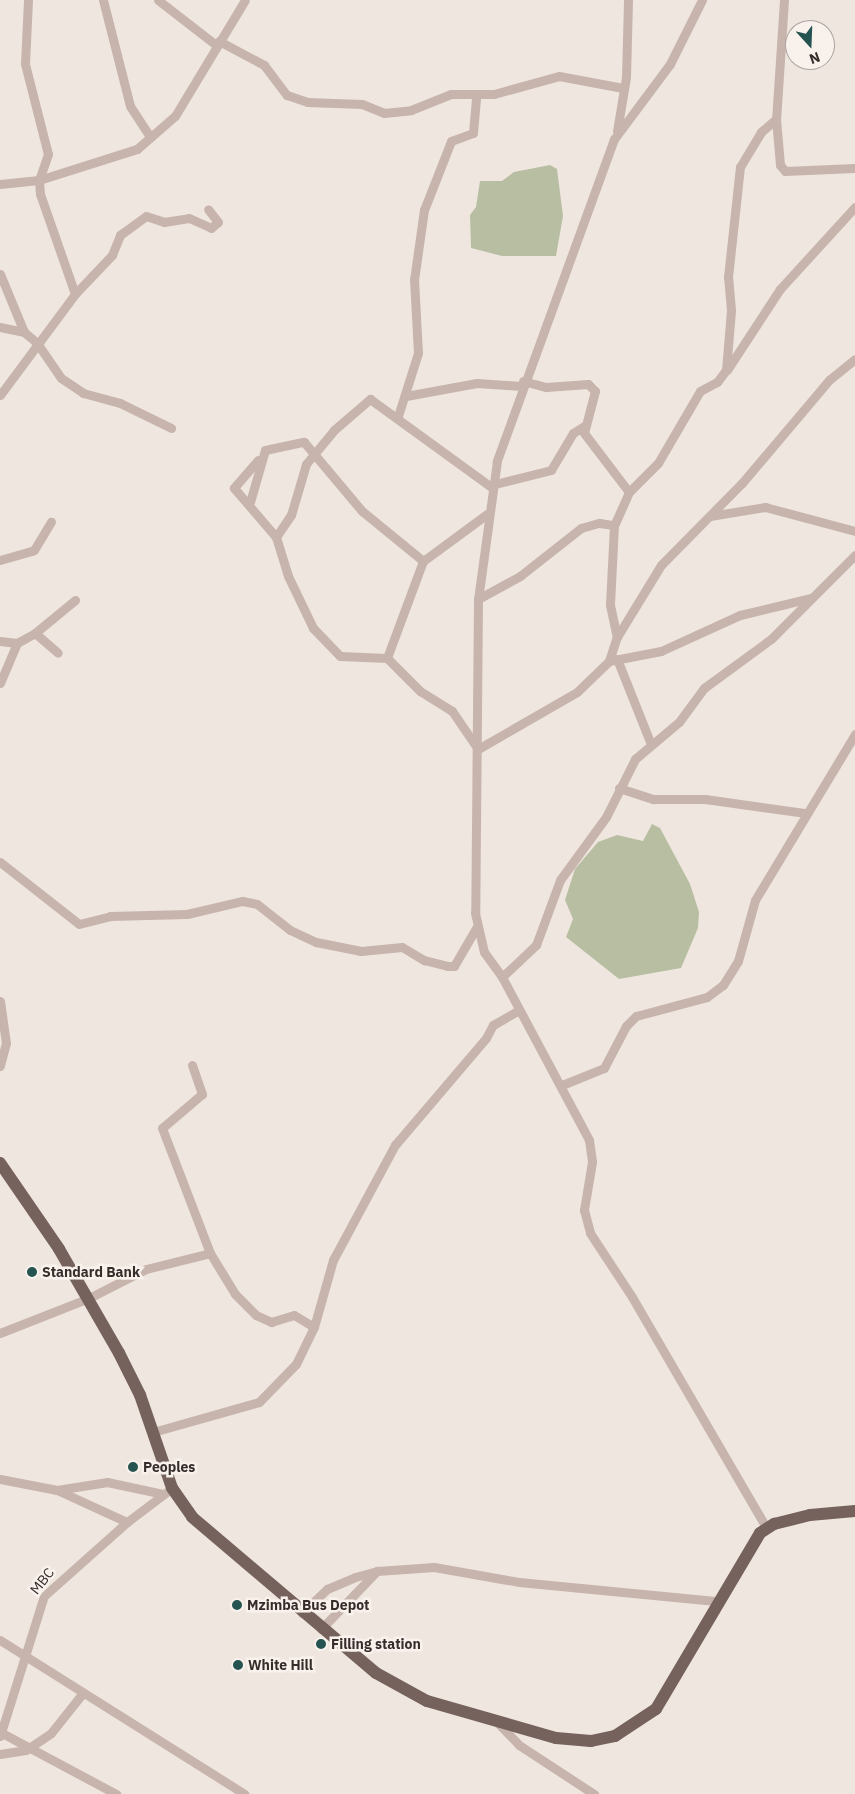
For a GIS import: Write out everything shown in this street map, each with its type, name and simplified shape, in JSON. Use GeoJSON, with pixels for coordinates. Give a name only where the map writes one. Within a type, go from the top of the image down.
{"type":"FeatureCollection","features":[{"type":"Feature","properties":{"kind":"main road"},"geometry":{"type":"LineString","coordinates":[[0,1163],[89,1298],[140,1395],[153,1432],[168,1491],[206,1530],[321,1629],[407,1692],[556,1738],[591,1741],[637,1725],[656,1709],[675,1682],[749,1545],[767,1529],[810,1515],[855,1511]]}},
{"type":"Feature","properties":{"kind":"street"},"geometry":{"type":"LineString","coordinates":[[28,0],[25,64],[48,154],[39,180],[75,294]]}},
{"type":"Feature","properties":{"kind":"street"},"geometry":{"type":"LineString","coordinates":[[103,0],[128,101],[150,137]]}},
{"type":"Feature","properties":{"kind":"street"},"geometry":{"type":"LineString","coordinates":[[158,0],[217,43],[264,64],[285,94],[307,102],[358,103],[393,114],[451,94],[476,96],[559,76],[623,88]]}},
{"type":"Feature","properties":{"kind":"street"},"geometry":{"type":"LineString","coordinates":[[0,184],[39,180],[122,156],[150,137],[175,116],[217,43],[246,0]]}},
{"type":"Feature","properties":{"kind":"street"},"geometry":{"type":"LineString","coordinates":[[628,0],[623,88],[614,139],[522,384],[491,486],[478,599],[476,928],[484,952],[502,977],[517,1011],[562,1085],[592,1152],[584,1210],[590,1234],[632,1297],[767,1529]]}},
{"type":"Feature","properties":{"kind":"street"},"geometry":{"type":"LineString","coordinates":[[614,139],[670,64],[702,0]]}},
{"type":"Feature","properties":{"kind":"street"},"geometry":{"type":"LineString","coordinates":[[784,0],[776,119],[781,169],[855,168]]}},
{"type":"Feature","properties":{"kind":"street"},"geometry":{"type":"LineString","coordinates":[[398,416],[406,396],[418,353],[414,280],[424,210],[451,141],[473,133],[476,96]]}},
{"type":"Feature","properties":{"kind":"street"},"geometry":{"type":"LineString","coordinates":[[726,370],[732,310],[728,277],[740,167],[757,138],[776,119]]}},
{"type":"Feature","properties":{"kind":"street"},"geometry":{"type":"LineString","coordinates":[[650,742],[613,660],[616,637],[610,605],[614,525],[628,492],[658,463],[700,391],[717,382],[780,289],[855,207]]}},
{"type":"Feature","properties":{"kind":"street"},"geometry":{"type":"LineString","coordinates":[[0,395],[75,294],[112,255],[118,237],[145,217],[164,222],[189,218],[208,229],[218,222],[208,209]]}},
{"type":"Feature","properties":{"kind":"street"},"geometry":{"type":"LineString","coordinates":[[0,274],[24,332],[37,343],[61,378],[83,393],[120,403],[171,428]]}},
{"type":"Feature","properties":{"kind":"street"},"geometry":{"type":"LineString","coordinates":[[0,327],[24,332]]}},
{"type":"Feature","properties":{"kind":"street"},"geometry":{"type":"LineString","coordinates":[[616,637],[656,571],[710,516],[829,380],[855,359]]}},
{"type":"Feature","properties":{"kind":"street"},"geometry":{"type":"LineString","coordinates":[[406,396],[477,384],[522,384],[546,387],[591,386],[595,394],[584,426],[585,436],[601,450],[628,492]]}},
{"type":"Feature","properties":{"kind":"street"},"geometry":{"type":"LineString","coordinates":[[276,537],[291,515],[296,485],[313,454],[370,399],[398,416],[491,486]]}},
{"type":"Feature","properties":{"kind":"street"},"geometry":{"type":"LineString","coordinates":[[491,486],[551,470],[573,433],[584,426]]}},
{"type":"Feature","properties":{"kind":"street"},"geometry":{"type":"LineString","coordinates":[[423,561],[362,511],[325,463],[313,454],[307,443],[300,441],[268,448],[234,486],[250,502],[261,524],[276,537],[301,607],[329,648],[346,658],[387,658],[420,691],[452,710],[478,749]]}},
{"type":"Feature","properties":{"kind":"street"},"geometry":{"type":"LineString","coordinates":[[250,502],[258,460]]}},
{"type":"Feature","properties":{"kind":"street"},"geometry":{"type":"LineString","coordinates":[[710,516],[765,507],[855,531]]}},
{"type":"Feature","properties":{"kind":"street"},"geometry":{"type":"LineString","coordinates":[[387,658],[423,561],[487,514]]}},
{"type":"Feature","properties":{"kind":"street"},"geometry":{"type":"LineString","coordinates":[[0,560],[34,550],[51,522]]}},
{"type":"Feature","properties":{"kind":"street"},"geometry":{"type":"LineString","coordinates":[[478,599],[516,579],[574,532],[594,524],[614,525]]}},
{"type":"Feature","properties":{"kind":"street"},"geometry":{"type":"LineString","coordinates":[[502,977],[536,945],[560,880],[603,821],[619,788],[650,742],[679,722],[704,688],[771,639],[855,555]]}},
{"type":"Feature","properties":{"kind":"street"},"geometry":{"type":"LineString","coordinates":[[478,749],[577,692],[613,660],[661,651],[740,615],[811,598]]}},
{"type":"Feature","properties":{"kind":"street"},"geometry":{"type":"LineString","coordinates":[[0,641],[17,643],[35,633],[75,600]]}},
{"type":"Feature","properties":{"kind":"street"},"geometry":{"type":"LineString","coordinates":[[35,633],[58,653]]}},
{"type":"Feature","properties":{"kind":"street"},"geometry":{"type":"LineString","coordinates":[[0,683],[17,643]]}},
{"type":"Feature","properties":{"kind":"street"},"geometry":{"type":"LineString","coordinates":[[562,1085],[604,1068],[626,1026],[636,1016],[707,997],[723,985],[738,962],[752,905],[804,813],[855,734]]}},
{"type":"Feature","properties":{"kind":"street"},"geometry":{"type":"LineString","coordinates":[[619,788],[653,799],[705,798],[804,813]]}},
{"type":"Feature","properties":{"kind":"street"},"geometry":{"type":"LineString","coordinates":[[0,862],[74,922],[162,916],[251,902],[311,940],[354,951],[402,947],[424,960],[448,966],[454,966],[476,928]]}},
{"type":"Feature","properties":{"kind":"street"},"geometry":{"type":"LineString","coordinates":[[0,1001],[6,1038],[0,1066]]}},
{"type":"Feature","properties":{"kind":"street"},"geometry":{"type":"LineString","coordinates":[[153,1432],[259,1402],[296,1364],[314,1327],[333,1260],[395,1144],[493,1025],[517,1011]]}},
{"type":"Feature","properties":{"kind":"street"},"geometry":{"type":"LineString","coordinates":[[192,1065],[202,1094],[162,1128],[210,1253],[235,1294],[256,1315],[271,1322],[294,1315],[314,1327]]}},
{"type":"Feature","properties":{"kind":"street"},"geometry":{"type":"LineString","coordinates":[[0,1333],[89,1298],[146,1269],[210,1253]]}},
{"type":"Feature","properties":{"kind":"street"},"geometry":{"type":"LineString","coordinates":[[0,1479],[57,1490],[126,1522]]}},
{"type":"Feature","properties":{"kind":"street"},"geometry":{"type":"LineString","coordinates":[[57,1490],[107,1482],[168,1491]]}},
{"type":"Feature","properties":{"kind":"street","name":"MBC"},"geometry":{"type":"LineString","coordinates":[[0,1734],[27,1656],[34,1616],[44,1596],[126,1522],[168,1491]]}},
{"type":"Feature","properties":{"kind":"street"},"geometry":{"type":"LineString","coordinates":[[302,1613],[328,1588],[377,1571],[434,1567],[519,1582],[718,1601]]}},
{"type":"Feature","properties":{"kind":"street"},"geometry":{"type":"LineString","coordinates":[[321,1629],[377,1571]]}},
{"type":"Feature","properties":{"kind":"street"},"geometry":{"type":"LineString","coordinates":[[0,1640],[82,1694],[243,1793]]}},
{"type":"Feature","properties":{"kind":"street"},"geometry":{"type":"LineString","coordinates":[[0,1754],[26,1750],[65,1719],[82,1694]]}},
{"type":"Feature","properties":{"kind":"street"},"geometry":{"type":"LineString","coordinates":[[495,1720],[519,1746],[594,1794]]}},
{"type":"Feature","properties":{"kind":"street"},"geometry":{"type":"LineString","coordinates":[[0,1734],[26,1750],[116,1794]]}},
{"type":"Feature","properties":{"kind":"green space"},"geometry":{"type":"Polygon","coordinates":[[[550,165],[557,169],[563,216],[556,256],[502,256],[471,248],[470,215],[476,207],[480,181],[502,181],[514,172],[550,165]]]}},
{"type":"Feature","properties":{"kind":"green space"},"geometry":{"type":"Polygon","coordinates":[[[652,824],[660,828],[690,884],[699,912],[698,928],[681,968],[619,979],[566,937],[573,919],[565,900],[575,869],[598,842],[617,835],[643,841],[652,824]]]}},
{"type":"Feature","properties":{"kind":"place","name":"Standard Bank"},"geometry":{"type":"Point","coordinates":[32,1272]}},
{"type":"Feature","properties":{"kind":"place","name":"Peoples"},"geometry":{"type":"Point","coordinates":[133,1467]}},
{"type":"Feature","properties":{"kind":"place","name":"Mzimba Bus Depot"},"geometry":{"type":"Point","coordinates":[237,1605]}},
{"type":"Feature","properties":{"kind":"place","name":"Filling station"},"geometry":{"type":"Point","coordinates":[321,1644]}},
{"type":"Feature","properties":{"kind":"place","name":"White Hill"},"geometry":{"type":"Point","coordinates":[238,1665]}}]}
